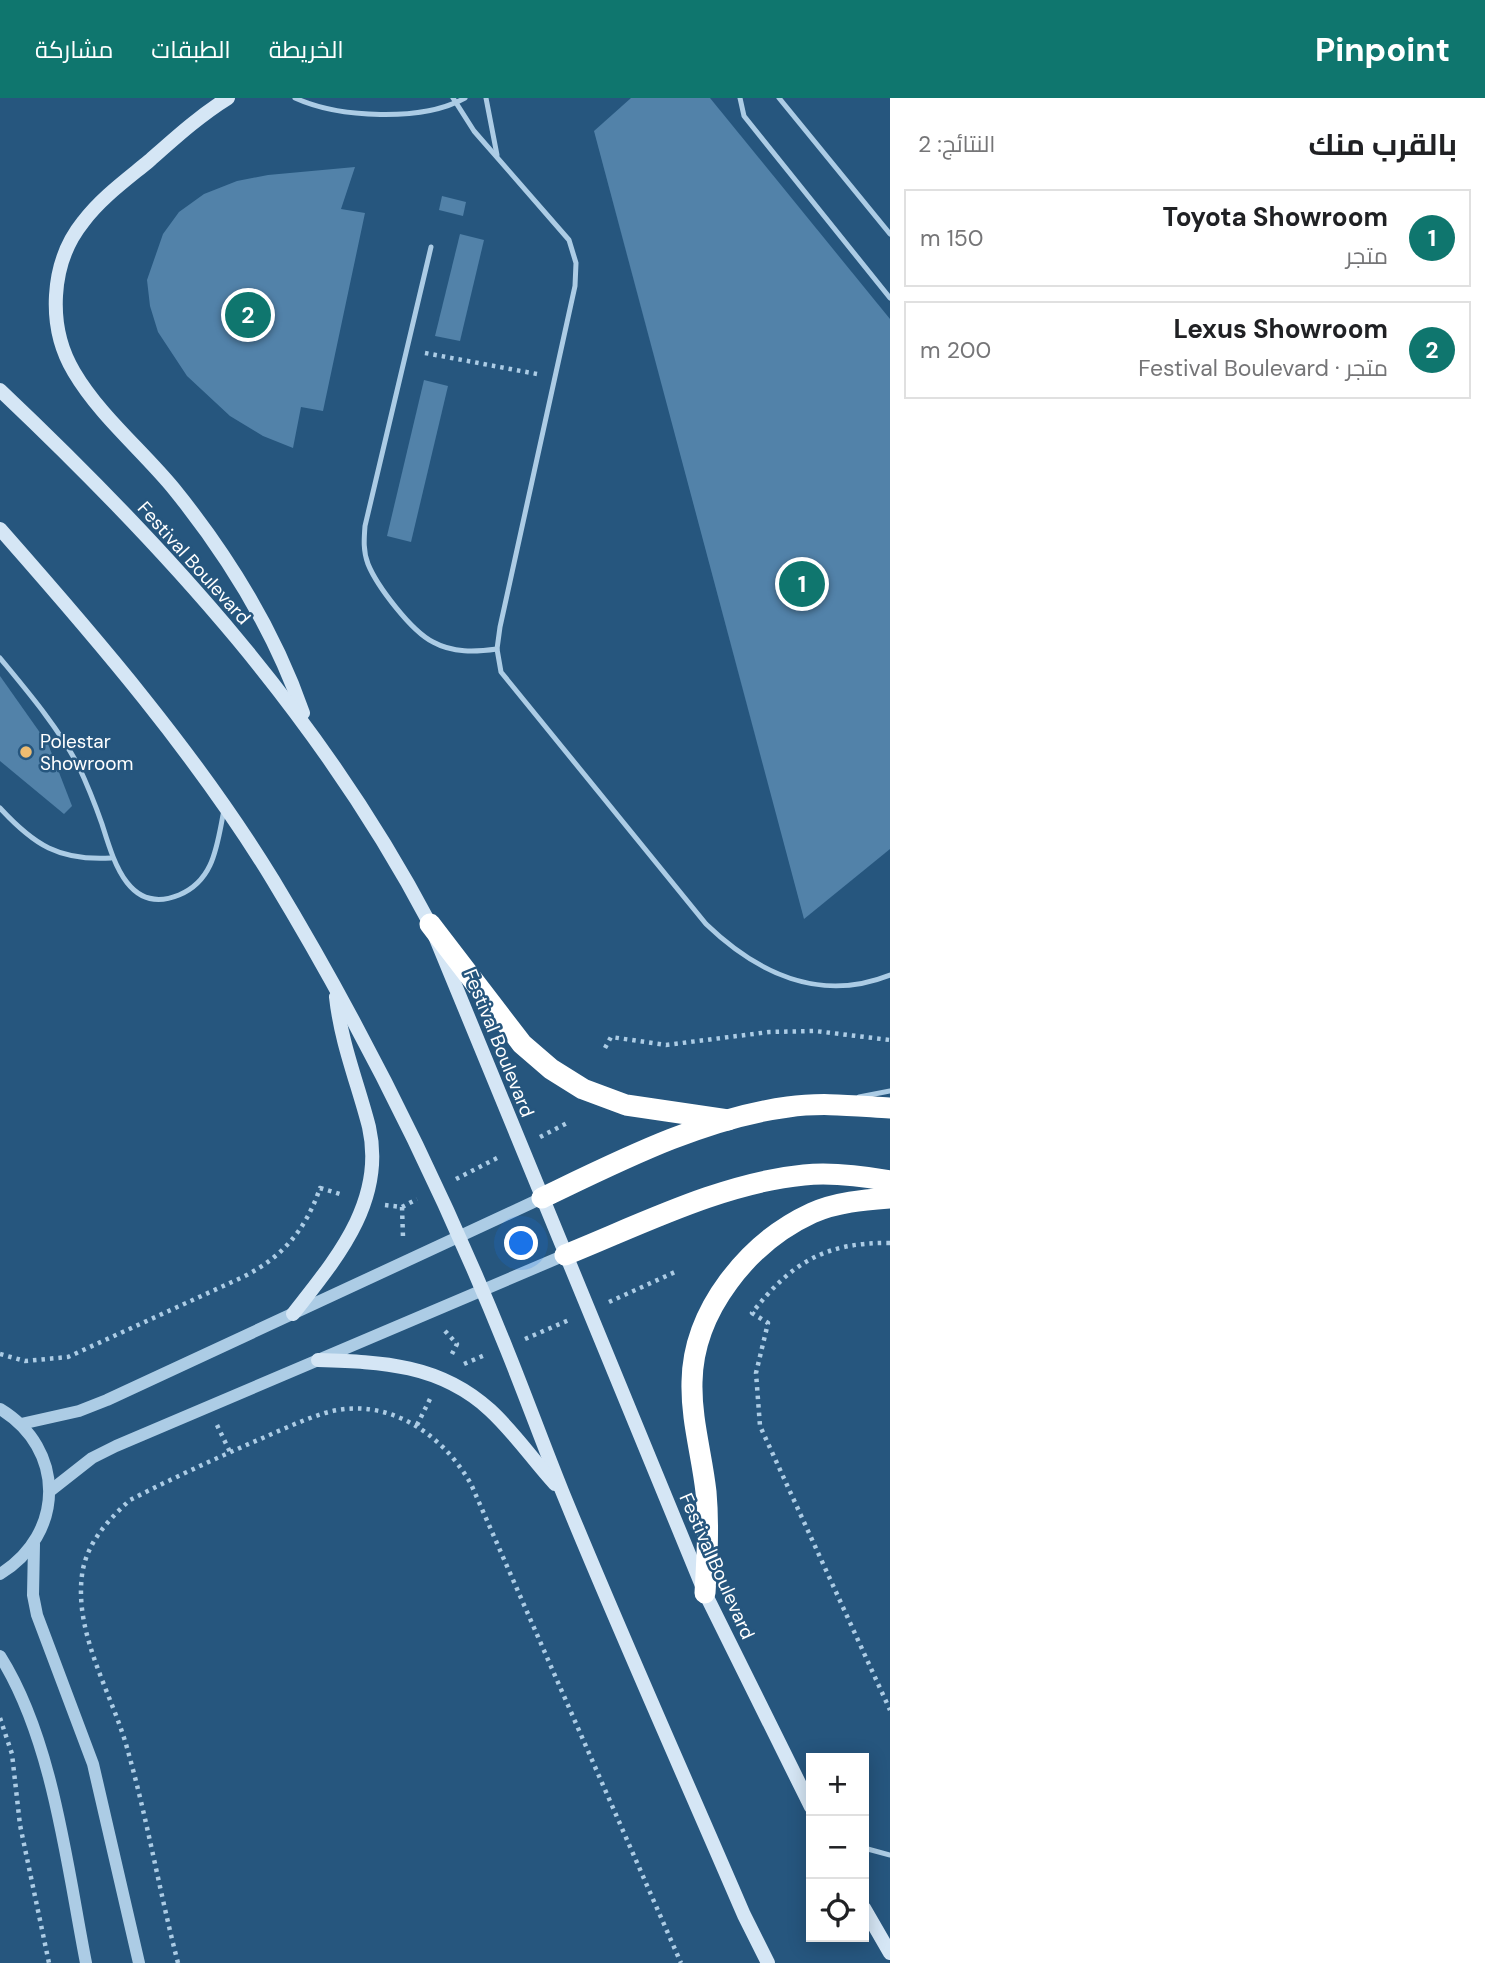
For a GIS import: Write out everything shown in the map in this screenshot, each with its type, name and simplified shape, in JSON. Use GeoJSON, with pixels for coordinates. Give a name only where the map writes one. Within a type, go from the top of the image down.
{"type":"FeatureCollection","features":[{"type":"Feature","properties":{"kind":"highway"},"geometry":{"type":"LineString","coordinates":[[430,925],[478,982],[522,1044],[551,1069],[583,1089],[626,1105],[728,1120]]}},
{"type":"Feature","properties":{"kind":"highway"},"geometry":{"type":"LineString","coordinates":[[542,1198],[664,1144],[728,1120],[788,1107],[835,1104],[890,1108]]}},
{"type":"Feature","properties":{"kind":"highway"},"geometry":{"type":"LineString","coordinates":[[565,1255],[720,1194],[763,1181],[806,1175],[851,1175],[890,1181]]}},
{"type":"Feature","properties":{"kind":"highway"},"geometry":{"type":"LineString","coordinates":[[705,1593],[708,1547],[705,1490],[693,1425],[692,1379],[701,1333],[720,1293],[747,1259],[778,1232],[814,1213],[853,1201],[890,1198]]}},
{"type":"Feature","properties":{"kind":"main road"},"geometry":{"type":"LineString","coordinates":[[228,98],[196,120],[102,200],[81,223],[66,251],[57,281],[55,312],[61,343],[73,372],[173,489],[247,591],[271,634],[307,724]]}},
{"type":"Feature","properties":{"kind":"main road","name":"Festival Boulevard"},"geometry":{"type":"LineString","coordinates":[[0,390],[74,460],[199,593],[307,724],[373,824],[430,925],[705,1593],[806,1797]]}},
{"type":"Feature","properties":{"kind":"main road"},"geometry":{"type":"LineString","coordinates":[[0,528],[88,631],[224,807],[272,879],[335,989],[390,1092],[458,1238],[506,1347],[562,1493],[744,1915],[768,1963]]}},
{"type":"Feature","properties":{"kind":"main road"},"geometry":{"type":"LineString","coordinates":[[293,1314],[351,1236],[365,1203],[371,1167],[369,1131],[347,1056],[335,989]]}},
{"type":"Feature","properties":{"kind":"main road"},"geometry":{"type":"LineString","coordinates":[[318,1360],[383,1362],[422,1370],[458,1387],[490,1410],[562,1493]]}},
{"type":"Feature","properties":{"kind":"main road"},"geometry":{"type":"LineString","coordinates":[[869,1917],[890,1953]]}},
{"type":"Feature","properties":{"kind":"street"},"geometry":{"type":"LineString","coordinates":[[20,1424],[79,1411],[107,1400],[542,1198]]}},
{"type":"Feature","properties":{"kind":"street"},"geometry":{"type":"LineString","coordinates":[[50,1492],[70,1474],[116,1446],[565,1255]]}},
{"type":"Feature","properties":{"kind":"street"},"geometry":{"type":"LineString","coordinates":[[0,1409],[20,1424],[42,1455],[50,1492],[48,1510],[34,1544],[16,1564],[0,1574]]}},
{"type":"Feature","properties":{"kind":"street"},"geometry":{"type":"LineString","coordinates":[[34,1544],[33,1595],[37,1615],[93,1764],[139,1963]]}},
{"type":"Feature","properties":{"kind":"street"},"geometry":{"type":"LineString","coordinates":[[0,1656],[33,1730],[48,1778],[86,1963]]}},
{"type":"Feature","properties":{"kind":"lane"},"geometry":{"type":"LineString","coordinates":[[295,98],[309,104],[362,114],[417,112],[465,98]]}},
{"type":"Feature","properties":{"kind":"lane"},"geometry":{"type":"LineString","coordinates":[[486,98],[497,155]]}},
{"type":"Feature","properties":{"kind":"lane"},"geometry":{"type":"LineString","coordinates":[[740,98],[744,116],[890,298]]}},
{"type":"Feature","properties":{"kind":"lane"},"geometry":{"type":"LineString","coordinates":[[779,98],[890,234]]}},
{"type":"Feature","properties":{"kind":"lane"},"geometry":{"type":"LineString","coordinates":[[455,101],[474,131],[569,240],[576,262],[575,286],[497,649],[501,672],[514,692],[706,925],[736,952],[771,972],[809,984],[849,985],[890,975]]}},
{"type":"Feature","properties":{"kind":"lane"},"geometry":{"type":"LineString","coordinates":[[431,247],[365,526],[363,545],[375,578],[415,630],[433,642],[475,652],[497,649]]}},
{"type":"Feature","properties":{"kind":"lane"},"geometry":{"type":"LineString","coordinates":[[0,658],[61,736],[92,795],[111,858],[120,876],[135,891],[154,898],[173,897],[191,890],[205,876],[214,858],[224,807]]}},
{"type":"Feature","properties":{"kind":"lane"},"geometry":{"type":"LineString","coordinates":[[0,808],[39,844],[62,855],[86,859],[111,858]]}},
{"type":"Feature","properties":{"kind":"lane"},"geometry":{"type":"LineString","coordinates":[[835,1104],[890,1091]]}},
{"type":"Feature","properties":{"kind":"lane"},"geometry":{"type":"LineString","coordinates":[[869,1850],[890,1855]]}},
{"type":"Feature","properties":{"kind":"path"},"geometry":{"type":"LineString","coordinates":[[407,349],[555,378]]}},
{"type":"Feature","properties":{"kind":"path"},"geometry":{"type":"LineString","coordinates":[[605,1048],[611,1037],[666,1045],[769,1032],[815,1031],[890,1041]]}},
{"type":"Feature","properties":{"kind":"path"},"geometry":{"type":"LineString","coordinates":[[0,1354],[25,1361],[68,1357],[265,1266],[300,1231],[320,1188],[365,1203],[402,1207],[567,1123]]}},
{"type":"Feature","properties":{"kind":"path"},"geometry":{"type":"LineString","coordinates":[[890,1243],[862,1243],[829,1250],[799,1264],[773,1286],[752,1313],[768,1323],[756,1373],[760,1426],[890,1710]]}},
{"type":"Feature","properties":{"kind":"path"},"geometry":{"type":"LineString","coordinates":[[456,1367],[675,1272]]}},
{"type":"Feature","properties":{"kind":"path"},"geometry":{"type":"LineString","coordinates":[[178,1963],[129,1753],[86,1633],[81,1603],[82,1573],[92,1545],[108,1520],[130,1500],[230,1452],[327,1412],[360,1409],[391,1414],[417,1425],[441,1443],[458,1462],[471,1484],[681,1963]]}},
{"type":"Feature","properties":{"kind":"path"},"geometry":{"type":"LineString","coordinates":[[216,1422],[230,1452]]}},
{"type":"Feature","properties":{"kind":"path"},"geometry":{"type":"LineString","coordinates":[[0,1718],[12,1754],[20,1825],[49,1963]]}},
{"type":"Feature","properties":{"kind":"building"},"geometry":{"type":"Polygon","coordinates":[[[631,98],[710,98],[890,319],[890,849],[804,919],[594,131],[631,98]]]}},
{"type":"Feature","properties":{"kind":"building"},"geometry":{"type":"Polygon","coordinates":[[[355,167],[341,209],[365,213],[323,411],[301,407],[293,448],[263,436],[230,416],[187,376],[158,332],[150,306],[147,280],[163,234],[179,212],[204,194],[237,181],[268,175],[355,167]]]}},
{"type":"Feature","properties":{"kind":"building"},"geometry":{"type":"Polygon","coordinates":[[[442,196],[466,202],[463,216],[439,210],[442,196]]]}},
{"type":"Feature","properties":{"kind":"building"},"geometry":{"type":"Polygon","coordinates":[[[460,234],[484,240],[460,341],[435,336],[460,234]]]}},
{"type":"Feature","properties":{"kind":"building"},"geometry":{"type":"Polygon","coordinates":[[[424,380],[448,386],[411,542],[387,536],[424,380]]]}},
{"type":"Feature","properties":{"kind":"building","name":"Polestar Showroom"},"geometry":{"type":"Polygon","coordinates":[[[0,676],[48,744],[72,806],[64,814],[0,761],[0,676]]]}},
{"type":"Feature","properties":{"kind":"place","name":"Lexus Showroom"},"geometry":{"type":"Point","coordinates":[248,315]}},
{"type":"Feature","properties":{"kind":"place","name":"Toyota Showroom"},"geometry":{"type":"Point","coordinates":[802,584]}},
{"type":"Feature","properties":{"kind":"place","name":"Polestar Showroom"},"geometry":{"type":"Point","coordinates":[26,752]}}]}
